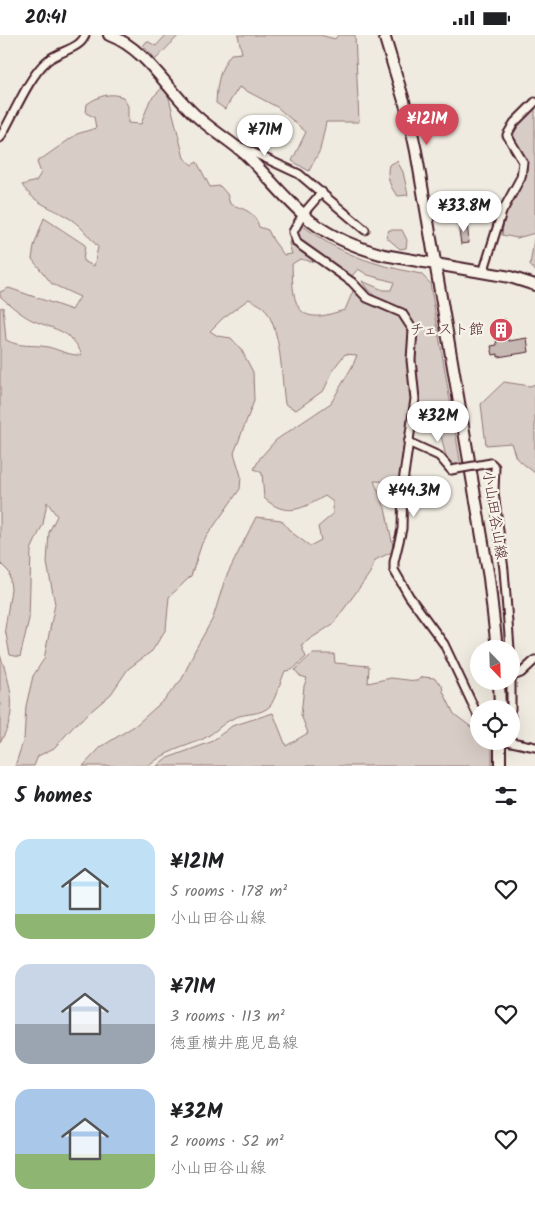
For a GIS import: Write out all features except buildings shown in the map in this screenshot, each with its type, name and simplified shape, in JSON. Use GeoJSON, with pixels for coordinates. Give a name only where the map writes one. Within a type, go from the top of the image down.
{"type":"FeatureCollection","features":[{"type":"Feature","properties":{"kind":"main road"},"geometry":{"type":"LineString","coordinates":[[109,35],[123,41],[138,53],[200,121],[234,144],[303,214],[334,236],[364,249],[436,265],[510,277],[535,285]]}},
{"type":"Feature","properties":{"kind":"main road","name":"小山田谷山線"},"geometry":{"type":"LineString","coordinates":[[384,35],[408,114],[436,265],[489,579],[496,640]]}},
{"type":"Feature","properties":{"kind":"main road"},"geometry":{"type":"LineString","coordinates":[[500,750],[500,766]]}},
{"type":"Feature","properties":{"kind":"street"},"geometry":{"type":"LineString","coordinates":[[0,138],[41,67],[61,51],[78,45],[83,41],[84,35]]}},
{"type":"Feature","properties":{"kind":"street"},"geometry":{"type":"LineString","coordinates":[[483,273],[502,212],[521,177],[523,162],[507,135],[514,123],[535,102]]}},
{"type":"Feature","properties":{"kind":"street"},"geometry":{"type":"LineString","coordinates":[[234,144],[299,174],[365,230]]}},
{"type":"Feature","properties":{"kind":"street"},"geometry":{"type":"LineString","coordinates":[[322,192],[303,214],[292,232],[297,243],[352,282],[367,298],[402,313],[411,326],[414,339],[411,360],[415,399],[402,497],[402,529],[394,562],[394,570],[409,596],[444,644],[470,700]]}},
{"type":"Feature","properties":{"kind":"street"},"geometry":{"type":"LineString","coordinates":[[408,443],[439,456],[451,470],[491,463],[495,467],[494,492],[504,570],[509,640]]}},
{"type":"Feature","properties":{"kind":"street"},"geometry":{"type":"LineString","coordinates":[[520,673],[535,660]]}},
{"type":"Feature","properties":{"kind":"street"},"geometry":{"type":"LineString","coordinates":[[520,744],[535,747]]}},
{"type":"Feature","properties":{"kind":"shaded area"},"geometry":{"type":"Polygon","coordinates":[[[166,35],[179,35],[156,59],[143,46],[147,41],[156,46],[166,35]]]}},
{"type":"Feature","properties":{"kind":"shaded area"},"geometry":{"type":"Polygon","coordinates":[[[238,35],[320,35],[335,39],[338,35],[355,35],[359,122],[326,122],[320,150],[309,171],[292,161],[306,132],[277,107],[239,87],[225,109],[216,103],[218,83],[224,65],[231,54],[242,53],[238,35]]]}},
{"type":"Feature","properties":{"kind":"shaded area"},"geometry":{"type":"Polygon","coordinates":[[[163,87],[169,98],[184,158],[192,165],[197,162],[210,187],[220,186],[227,194],[230,204],[244,209],[255,217],[259,227],[268,230],[284,255],[292,254],[289,244],[290,237],[309,254],[328,265],[300,259],[292,264],[294,296],[301,310],[306,314],[322,316],[345,310],[356,284],[374,302],[377,298],[367,289],[362,281],[383,290],[391,290],[394,282],[368,275],[358,269],[351,277],[320,257],[299,240],[297,231],[301,224],[343,251],[388,267],[421,274],[430,283],[461,466],[451,467],[445,453],[438,423],[415,420],[409,422],[401,482],[374,481],[385,508],[394,551],[375,560],[370,573],[333,624],[301,645],[306,657],[292,670],[285,671],[270,706],[258,713],[234,718],[203,739],[168,753],[149,766],[83,766],[101,747],[136,725],[165,699],[182,679],[194,652],[213,618],[225,579],[256,517],[281,520],[291,532],[310,546],[321,540],[318,527],[333,514],[333,502],[325,496],[301,508],[287,510],[272,504],[264,498],[262,473],[254,469],[260,458],[276,440],[331,403],[357,355],[345,354],[334,368],[324,390],[296,410],[285,404],[278,342],[271,319],[264,308],[249,299],[223,318],[210,331],[218,336],[231,338],[241,349],[253,372],[254,401],[234,453],[241,476],[240,489],[202,543],[191,576],[169,597],[166,629],[152,651],[128,669],[111,694],[75,725],[54,748],[38,756],[34,766],[15,766],[24,739],[26,706],[33,676],[44,659],[55,604],[47,563],[49,532],[57,516],[47,502],[43,524],[31,550],[29,619],[20,657],[10,655],[5,629],[11,589],[9,572],[0,563],[0,308],[3,307],[6,340],[22,345],[48,347],[69,354],[82,355],[73,340],[68,336],[23,315],[0,296],[0,292],[9,288],[72,310],[80,297],[52,284],[32,259],[34,246],[44,218],[85,245],[83,261],[94,266],[98,247],[76,223],[37,201],[22,185],[36,181],[41,173],[37,162],[77,134],[96,128],[94,117],[86,113],[87,104],[104,96],[123,97],[128,106],[128,123],[141,124],[150,100],[163,87]]]}},
{"type":"Feature","properties":{"kind":"shaded area"},"geometry":{"type":"Polygon","coordinates":[[[535,108],[535,233],[517,238],[502,235],[504,216],[527,175],[527,163],[515,141],[513,131],[535,108]]]}},
{"type":"Feature","properties":{"kind":"shaded area"},"geometry":{"type":"Polygon","coordinates":[[[397,161],[403,172],[408,195],[398,196],[389,182],[389,165],[397,161]]]}},
{"type":"Feature","properties":{"kind":"shaded area"},"geometry":{"type":"Polygon","coordinates":[[[389,230],[402,230],[407,240],[406,248],[400,249],[386,237],[389,230]]]}},
{"type":"Feature","properties":{"kind":"shaded area"},"geometry":{"type":"Polygon","coordinates":[[[535,233],[535,271],[530,265],[535,233]]]}},
{"type":"Feature","properties":{"kind":"shaded area"},"geometry":{"type":"Polygon","coordinates":[[[504,382],[530,386],[535,384],[535,473],[516,458],[511,443],[486,445],[481,404],[504,382]]]}},
{"type":"Feature","properties":{"kind":"shaded area"},"geometry":{"type":"Polygon","coordinates":[[[312,654],[334,654],[335,663],[369,666],[368,683],[391,678],[416,681],[423,677],[434,678],[442,685],[454,714],[470,726],[470,750],[492,750],[492,766],[157,766],[165,759],[211,742],[232,726],[273,713],[286,746],[308,733],[301,715],[304,686],[307,678],[300,676],[295,670],[312,654]]]}},
{"type":"Feature","properties":{"kind":"shaded area"},"geometry":{"type":"Polygon","coordinates":[[[0,655],[10,688],[11,710],[10,720],[0,742],[0,655]]]}},
{"type":"Feature","properties":{"kind":"place","name":"チェスト館"},"geometry":{"type":"Point","coordinates":[501,330]}}]}
